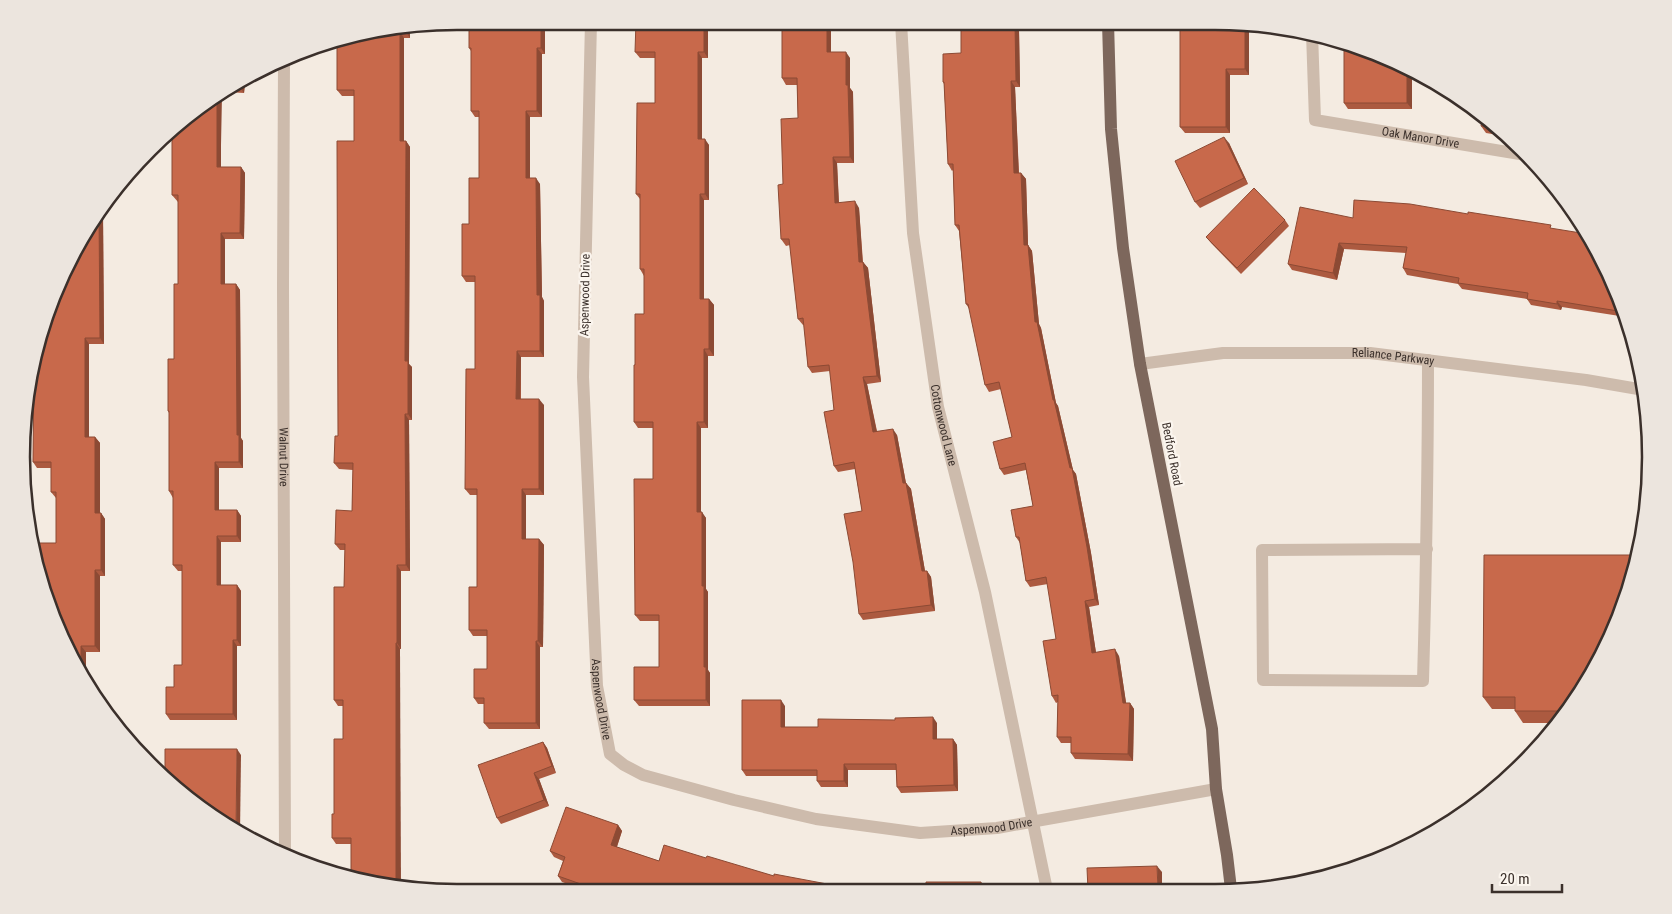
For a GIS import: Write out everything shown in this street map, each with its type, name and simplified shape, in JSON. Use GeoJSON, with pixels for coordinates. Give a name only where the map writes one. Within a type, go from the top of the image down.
{"type":"FeatureCollection","features":[{"type":"Feature","properties":{"kind":"main road","name":"Bedford Road"},"geometry":{"type":"LineString","coordinates":[[1108,30],[1112,139],[1123,248],[1140,364],[1212,729],[1216,789],[1230,883]]}},
{"type":"Feature","properties":{"kind":"street","name":"Aspenwood Drive"},"geometry":{"type":"LineString","coordinates":[[591,30],[583,377],[597,686],[610,754],[624,765],[643,774],[734,800],[816,819],[920,833],[997,828],[1216,789]]}},
{"type":"Feature","properties":{"kind":"street","name":"Cottonwood Lane"},"geometry":{"type":"LineString","coordinates":[[901,30],[913,233],[938,407],[985,592],[1046,884]]}},
{"type":"Feature","properties":{"kind":"street","name":"Oak Manor Drive"},"geometry":{"type":"LineString","coordinates":[[1312,42],[1315,120],[1514,152]]}},
{"type":"Feature","properties":{"kind":"street","name":"Walnut Drive"},"geometry":{"type":"LineString","coordinates":[[284,67],[285,847]]}},
{"type":"Feature","properties":{"kind":"street","name":"Reliance Parkway"},"geometry":{"type":"LineString","coordinates":[[1140,364],[1223,353],[1370,353],[1586,380],[1636,389]]}},
{"type":"Feature","properties":{"kind":"street"},"geometry":{"type":"LineString","coordinates":[[1427,548],[1262,550],[1263,680],[1424,681],[1427,548],[1428,360]]}},
{"type":"Feature","properties":{"kind":"building"},"geometry":{"type":"Polygon","coordinates":[[[469,30],[541,30],[541,48],[537,48],[537,111],[526,111],[526,178],[536,178],[537,295],[540,295],[540,351],[517,351],[516,399],[539,399],[539,489],[522,489],[522,539],[539,539],[536,723],[484,723],[484,698],[474,698],[474,669],[487,669],[487,630],[469,630],[469,587],[477,587],[477,489],[465,489],[466,369],[475,369],[475,276],[462,276],[462,224],[469,224],[469,178],[479,178],[479,111],[471,111],[471,48],[469,48],[469,30]]]}},
{"type":"Feature","properties":{"kind":"building"},"geometry":{"type":"Polygon","coordinates":[[[636,30],[704,30],[704,52],[698,52],[698,139],[705,139],[705,194],[700,194],[700,299],[709,299],[709,349],[704,349],[704,422],[697,422],[697,512],[702,512],[702,586],[704,586],[706,700],[634,700],[634,667],[659,667],[659,615],[635,615],[634,479],[653,479],[653,422],[634,422],[635,314],[644,314],[644,269],[640,269],[640,194],[636,194],[637,103],[655,103],[655,52],[635,52],[636,30]]]}},
{"type":"Feature","properties":{"kind":"building"},"geometry":{"type":"Polygon","coordinates":[[[782,30],[827,30],[827,52],[846,52],[850,157],[833,157],[835,203],[855,201],[859,262],[863,262],[877,376],[863,377],[873,432],[893,429],[903,483],[906,483],[922,571],[927,571],[931,605],[859,614],[853,562],[844,514],[862,511],[854,462],[834,466],[824,412],[834,410],[829,365],[808,367],[803,318],[798,319],[789,239],[781,239],[778,185],[783,184],[781,119],[798,118],[797,78],[782,78],[782,30]]]}},
{"type":"Feature","properties":{"kind":"building"},"geometry":{"type":"Polygon","coordinates":[[[961,30],[1015,30],[1016,81],[1011,81],[1014,173],[1021,173],[1024,245],[1028,245],[1035,322],[1037,322],[1053,400],[1070,468],[1072,468],[1087,547],[1095,599],[1085,601],[1092,653],[1115,649],[1123,703],[1130,703],[1128,754],[1071,753],[1071,737],[1057,737],[1058,695],[1052,696],[1043,641],[1056,639],[1046,577],[1026,581],[1019,537],[1016,537],[1011,510],[1033,506],[1025,463],[1000,469],[993,442],[1012,437],[999,382],[985,385],[968,304],[966,304],[959,225],[955,225],[953,164],[948,164],[943,82],[943,54],[961,53],[961,30]]]}},
{"type":"Feature","properties":{"kind":"building"},"geometry":{"type":"Polygon","coordinates":[[[1180,30],[1245,31],[1245,69],[1226,69],[1226,127],[1180,127],[1180,30]]]}},
{"type":"Feature","properties":{"kind":"building"},"geometry":{"type":"Polygon","coordinates":[[[400,34],[400,141],[406,141],[405,361],[408,361],[408,414],[405,414],[406,565],[397,565],[396,879],[351,870],[351,838],[332,838],[332,814],[334,814],[334,739],[343,739],[343,700],[334,700],[334,587],[344,587],[345,544],[335,544],[336,510],[352,511],[353,463],[334,463],[335,436],[338,436],[337,141],[354,141],[354,90],[337,90],[337,48],[374,38],[400,34]]]}},
{"type":"Feature","properties":{"kind":"building"},"geometry":{"type":"Polygon","coordinates":[[[1344,51],[1407,76],[1407,103],[1344,103],[1344,51]]]}},
{"type":"Feature","properties":{"kind":"building"},"geometry":{"type":"Polygon","coordinates":[[[217,104],[217,167],[241,167],[240,233],[221,233],[221,284],[236,284],[237,435],[239,435],[239,462],[215,462],[215,510],[237,510],[237,536],[217,536],[217,585],[237,585],[237,640],[233,640],[233,714],[166,714],[166,687],[174,687],[174,665],[182,665],[182,565],[173,565],[173,491],[169,491],[168,359],[174,359],[174,284],[178,284],[178,195],[172,195],[172,139],[217,104]]]}},
{"type":"Feature","properties":{"kind":"building"},"geometry":{"type":"Polygon","coordinates":[[[1224,137],[1244,178],[1195,202],[1175,161],[1224,137]]]}},
{"type":"Feature","properties":{"kind":"building"},"geometry":{"type":"Polygon","coordinates":[[[1254,188],[1285,220],[1237,268],[1206,237],[1254,188]]]}},
{"type":"Feature","properties":{"kind":"building"},"geometry":{"type":"Polygon","coordinates":[[[1354,200],[1410,204],[1468,214],[1468,212],[1551,225],[1550,228],[1578,233],[1598,268],[1615,311],[1557,301],[1557,304],[1527,299],[1528,293],[1458,283],[1459,278],[1403,268],[1407,247],[1339,243],[1333,273],[1288,264],[1300,207],[1353,218],[1354,200]]]}},
{"type":"Feature","properties":{"kind":"building"},"geometry":{"type":"Polygon","coordinates":[[[99,224],[100,338],[85,338],[85,437],[95,437],[95,513],[101,513],[101,570],[95,570],[95,646],[81,646],[81,659],[53,594],[39,543],[56,543],[56,492],[51,492],[51,462],[33,462],[34,405],[38,374],[45,346],[53,320],[74,268],[99,224]]]}},
{"type":"Feature","properties":{"kind":"building"},"geometry":{"type":"Polygon","coordinates":[[[1484,555],[1630,555],[1619,594],[1598,646],[1585,671],[1558,711],[1515,711],[1515,697],[1483,697],[1484,555]]]}},
{"type":"Feature","properties":{"kind":"building"},"geometry":{"type":"Polygon","coordinates":[[[742,700],[781,700],[781,727],[818,727],[818,719],[895,720],[895,718],[933,717],[933,739],[953,739],[954,785],[897,787],[896,764],[844,764],[844,781],[817,781],[817,770],[742,770],[742,700]]]}},
{"type":"Feature","properties":{"kind":"building"},"geometry":{"type":"Polygon","coordinates":[[[543,742],[552,766],[534,773],[544,800],[497,818],[478,765],[543,742]]]}},
{"type":"Feature","properties":{"kind":"building"},"geometry":{"type":"Polygon","coordinates":[[[165,749],[237,749],[236,823],[197,796],[165,768],[165,749]]]}},
{"type":"Feature","properties":{"kind":"building"},"geometry":{"type":"Polygon","coordinates":[[[566,807],[618,825],[611,845],[659,861],[664,845],[774,876],[774,874],[827,884],[581,884],[558,876],[565,857],[550,851],[566,807]]]}},
{"type":"Feature","properties":{"kind":"building"},"geometry":{"type":"Polygon","coordinates":[[[1157,866],[1158,884],[1088,884],[1087,868],[1157,866]]]}},
{"type":"Feature","properties":{"kind":"building"},"geometry":{"type":"Polygon","coordinates":[[[926,882],[981,882],[981,884],[926,884],[926,882]]]}}]}
